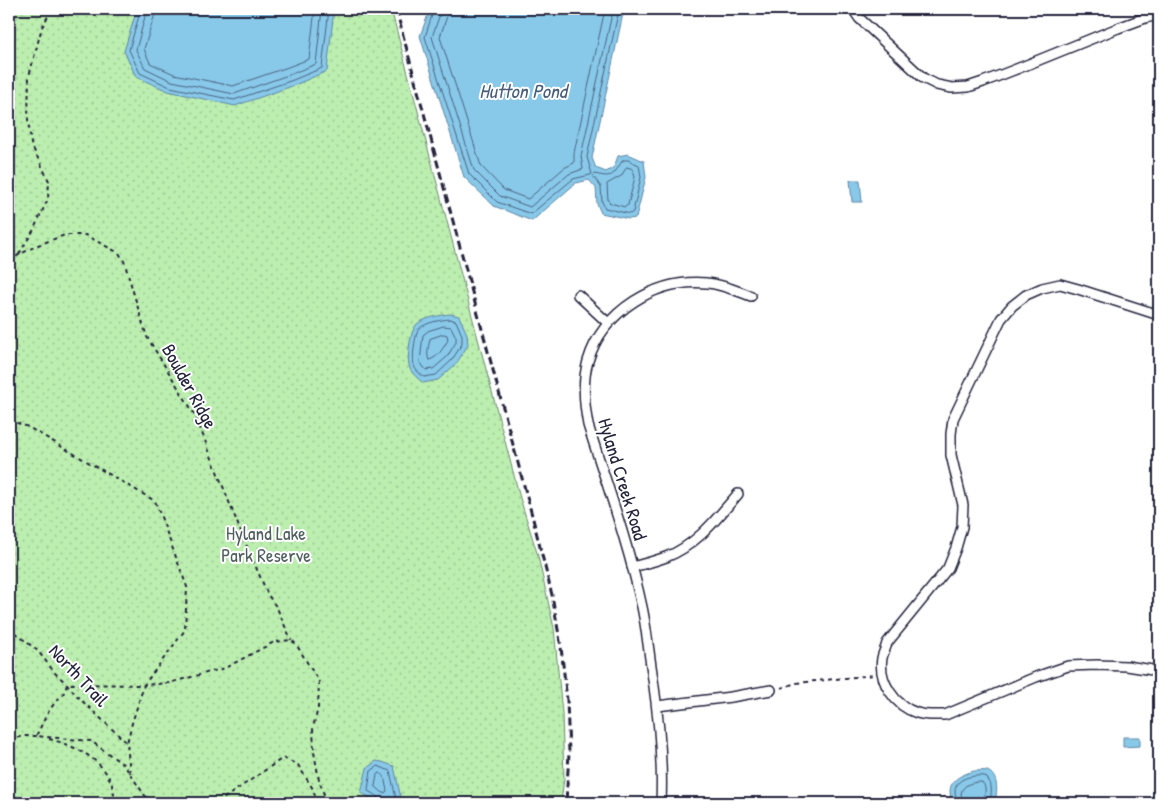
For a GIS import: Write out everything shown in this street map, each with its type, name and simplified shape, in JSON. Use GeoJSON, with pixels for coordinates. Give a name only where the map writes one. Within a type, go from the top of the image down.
{"type":"FeatureCollection","features":[{"type":"Feature","properties":{"kind":"street"},"geometry":{"type":"LineString","coordinates":[[853,9],[859,18],[923,78],[937,85],[952,88],[968,87],[1118,28],[1159,15]]}},
{"type":"Feature","properties":{"kind":"street","name":"Hyland Creek Road"},"geometry":{"type":"LineString","coordinates":[[661,803],[662,750],[643,609],[588,425],[584,404],[584,382],[588,360],[597,340],[608,323],[625,307],[644,295],[664,286],[685,283],[708,283],[751,296]]}},
{"type":"Feature","properties":{"kind":"street"},"geometry":{"type":"LineString","coordinates":[[1159,315],[1060,284],[1042,288],[1026,295],[1012,306],[1001,319],[953,419],[951,455],[963,505],[962,527],[956,548],[948,568],[887,643],[882,656],[881,672],[888,689],[903,705],[916,712],[930,716],[945,715],[1036,677],[1068,666],[1127,666],[1159,671]]}},
{"type":"Feature","properties":{"kind":"street"},"geometry":{"type":"LineString","coordinates":[[578,295],[608,323]]}},
{"type":"Feature","properties":{"kind":"street"},"geometry":{"type":"LineString","coordinates":[[632,568],[667,557],[689,545],[707,530],[738,494]]}},
{"type":"Feature","properties":{"kind":"street"},"geometry":{"type":"LineString","coordinates":[[657,706],[771,690]]}},
{"type":"Feature","properties":{"kind":"path"},"geometry":{"type":"LineString","coordinates":[[20,254],[48,199],[49,181],[31,144],[28,119],[29,76],[42,27],[52,9]]}},
{"type":"Feature","properties":{"kind":"path","name":"Boulder Ridge"},"geometry":{"type":"LineString","coordinates":[[9,260],[38,245],[65,235],[85,235],[119,253],[124,261],[147,337],[195,415],[242,535],[268,595],[277,608],[291,640],[296,644],[319,682],[318,708],[313,728],[314,752],[319,780],[327,803]]}},
{"type":"Feature","properties":{"kind":"path"},"geometry":{"type":"LineString","coordinates":[[9,420],[28,426],[155,501],[187,587],[185,630],[144,685],[132,723],[127,743],[130,775]]}},
{"type":"Feature","properties":{"kind":"path","name":"North Trail"},"geometry":{"type":"LineString","coordinates":[[9,628],[38,651],[55,673],[78,697],[127,743]]}},
{"type":"Feature","properties":{"kind":"path"},"geometry":{"type":"LineString","coordinates":[[36,736],[55,702],[62,696],[67,684],[144,685],[169,683],[225,668],[274,642],[291,640]]}},
{"type":"Feature","properties":{"kind":"path"},"geometry":{"type":"LineString","coordinates":[[771,690],[796,683],[875,675],[881,672]]}},
{"type":"Feature","properties":{"kind":"path"},"geometry":{"type":"LineString","coordinates":[[36,736],[54,740],[83,752],[98,764],[104,770],[112,786],[114,803]]}},
{"type":"Feature","properties":{"kind":"path"},"geometry":{"type":"LineString","coordinates":[[9,739],[36,736],[91,741],[124,765],[150,803]]}},
{"type":"Feature","properties":{"kind":"path"},"geometry":{"type":"LineString","coordinates":[[217,803],[283,758],[298,765],[313,790],[317,803]]}},
{"type":"Feature","properties":{"kind":"green space","name":"Hyland Lake Park Reserve"},"geometry":{"type":"Polygon","coordinates":[[[9,9],[391,9],[520,498],[538,556],[554,628],[562,713],[564,778],[561,803],[9,803],[9,9]]]}},
{"type":"Feature","properties":{"kind":"water"},"geometry":{"type":"Polygon","coordinates":[[[137,9],[334,9],[327,71],[295,85],[235,106],[168,91],[136,77],[124,51],[137,9]]]}},
{"type":"Feature","properties":{"kind":"water","name":"Hutton Pond"},"geometry":{"type":"Polygon","coordinates":[[[430,9],[624,9],[592,158],[596,168],[606,172],[614,167],[618,156],[628,154],[644,161],[646,177],[636,218],[629,219],[601,213],[597,204],[596,188],[589,180],[576,183],[532,221],[494,206],[464,177],[420,36],[430,9]]]}},
{"type":"Feature","properties":{"kind":"water"},"geometry":{"type":"Polygon","coordinates":[[[850,180],[860,180],[862,202],[852,202],[850,180]]]}},
{"type":"Feature","properties":{"kind":"water"},"geometry":{"type":"Polygon","coordinates":[[[450,314],[459,316],[467,334],[468,345],[456,364],[438,380],[423,383],[413,373],[408,361],[413,332],[417,324],[424,320],[450,314]]]}},
{"type":"Feature","properties":{"kind":"water"},"geometry":{"type":"Polygon","coordinates":[[[1123,737],[1140,737],[1140,746],[1123,747],[1123,737]]]}},
{"type":"Feature","properties":{"kind":"water"},"geometry":{"type":"Polygon","coordinates":[[[376,761],[394,766],[402,803],[375,803],[373,799],[361,793],[367,768],[376,761]]]}},
{"type":"Feature","properties":{"kind":"water"},"geometry":{"type":"Polygon","coordinates":[[[974,771],[987,771],[994,776],[997,790],[994,803],[953,803],[950,790],[951,785],[962,775],[974,771]]]}},
{"type":"Feature","properties":{"kind":"railway"},"geometry":{"type":"LineString","coordinates":[[396,9],[552,595],[561,647],[567,700],[569,753],[566,803]]}}]}
